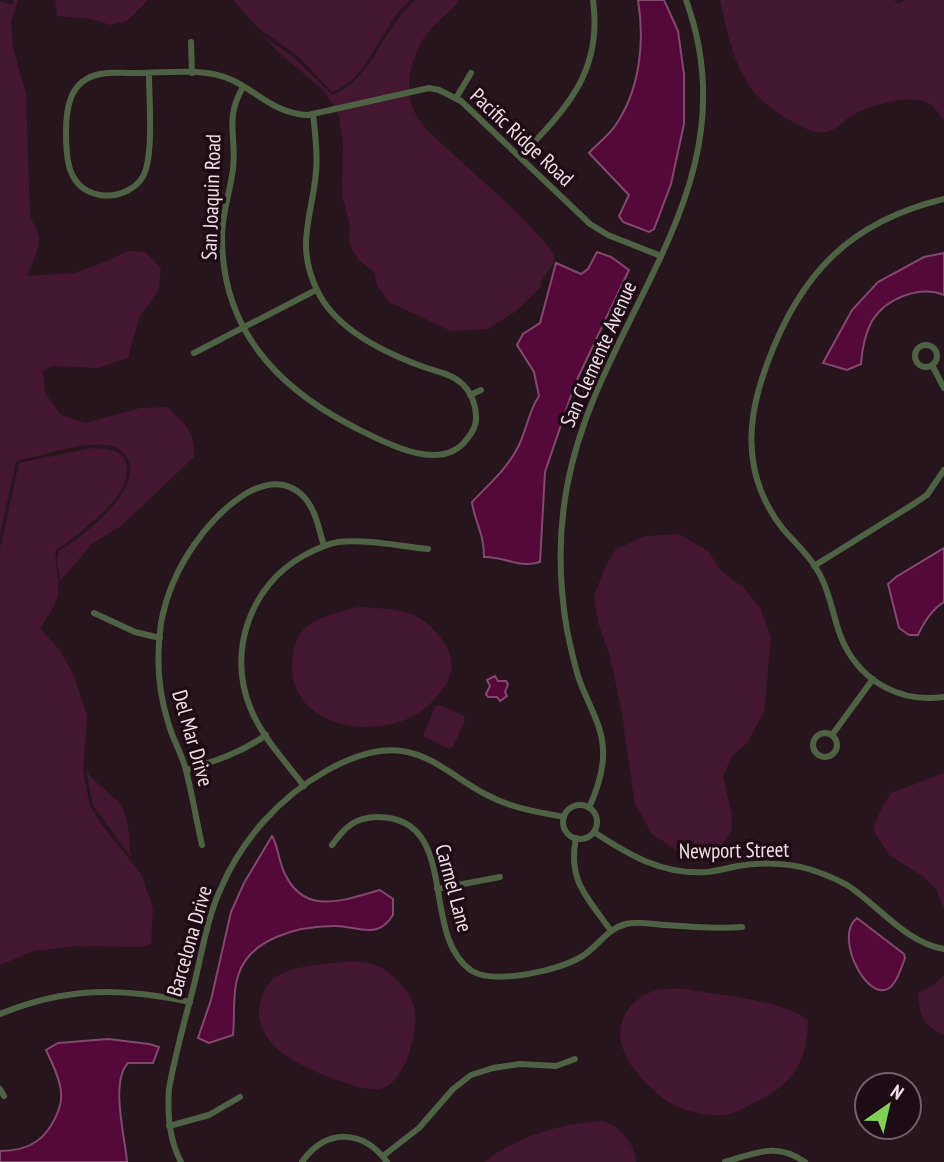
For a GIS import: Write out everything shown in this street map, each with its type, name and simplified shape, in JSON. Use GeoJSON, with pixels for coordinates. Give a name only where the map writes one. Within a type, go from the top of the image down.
{"type":"FeatureCollection","features":[{"type":"Feature","properties":{"kind":"street"},"geometry":{"type":"LineString","coordinates":[[520,157],[569,104],[580,87],[591,60],[596,30],[593,0]]}},
{"type":"Feature","properties":{"kind":"street","name":"San Clemente Avenue"},"geometry":{"type":"LineString","coordinates":[[589,808],[598,788],[603,751],[600,730],[578,676],[567,631],[560,570],[566,490],[581,428],[687,197],[695,167],[703,119],[702,73],[698,43],[686,0]]}},
{"type":"Feature","properties":{"kind":"street"},"geometry":{"type":"LineString","coordinates":[[191,42],[192,72]]}},
{"type":"Feature","properties":{"kind":"street","name":"Pacific Ridge Road"},"geometry":{"type":"LineString","coordinates":[[149,73],[149,153],[144,176],[121,194],[99,195],[90,192],[73,179],[66,159],[66,108],[70,96],[83,81],[101,74],[192,72],[223,76],[281,110],[300,115],[422,89],[439,90],[456,98],[590,224],[608,235],[661,256]]}},
{"type":"Feature","properties":{"kind":"street"},"geometry":{"type":"LineString","coordinates":[[456,98],[471,73]]}},
{"type":"Feature","properties":{"kind":"street","name":"San Joaquin Road"},"geometry":{"type":"LineString","coordinates":[[243,87],[233,107],[231,120],[233,163],[222,237],[226,278],[252,343],[279,376],[312,403],[386,442],[424,455],[452,453],[464,444],[476,422],[470,396]]}},
{"type":"Feature","properties":{"kind":"street"},"geometry":{"type":"LineString","coordinates":[[313,114],[318,150],[306,226],[305,250],[316,290],[335,317],[392,354],[460,382],[470,396],[481,390]]}},
{"type":"Feature","properties":{"kind":"street"},"geometry":{"type":"LineString","coordinates":[[944,199],[921,205],[871,228],[846,244],[820,268],[801,292],[781,326],[759,387],[751,430],[754,467],[761,488],[774,517],[823,580],[844,643],[853,658],[873,680],[886,689],[918,698],[944,697]]}},
{"type":"Feature","properties":{"kind":"street"},"geometry":{"type":"LineString","coordinates":[[194,353],[316,290]]}},
{"type":"Feature","properties":{"kind":"street"},"geometry":{"type":"LineString","coordinates":[[932,365],[944,388]]}},
{"type":"Feature","properties":{"kind":"street"},"geometry":{"type":"LineString","coordinates":[[814,566],[926,495],[944,470]]}},
{"type":"Feature","properties":{"kind":"street","name":"Del Mar Drive"},"geometry":{"type":"LineString","coordinates":[[202,845],[186,770],[168,725],[158,677],[161,622],[173,583],[194,544],[215,518],[248,492],[262,486],[285,485],[306,499],[314,513],[324,546]]}},
{"type":"Feature","properties":{"kind":"street"},"geometry":{"type":"LineString","coordinates":[[303,786],[266,735],[250,709],[244,691],[241,653],[244,631],[261,593],[277,574],[295,560],[336,542],[364,542],[428,549]]}},
{"type":"Feature","properties":{"kind":"street"},"geometry":{"type":"LineString","coordinates":[[93,613],[118,625],[160,638]]}},
{"type":"Feature","properties":{"kind":"street"},"geometry":{"type":"LineString","coordinates":[[832,735],[873,680]]}},
{"type":"Feature","properties":{"kind":"street"},"geometry":{"type":"LineString","coordinates":[[821,733],[832,735],[837,745],[835,753],[824,758],[816,754],[812,747],[814,738],[821,733]]}},
{"type":"Feature","properties":{"kind":"street"},"geometry":{"type":"LineString","coordinates":[[186,770],[232,756],[266,735]]}},
{"type":"Feature","properties":{"kind":"street","name":"Barcelona Drive"},"geometry":{"type":"LineString","coordinates":[[181,1162],[172,1142],[169,1126],[169,1089],[210,920],[220,889],[244,846],[280,804],[334,766],[377,751],[403,751],[438,764],[487,795],[512,806],[564,817]]}},
{"type":"Feature","properties":{"kind":"street"},"geometry":{"type":"LineString","coordinates":[[584,805],[589,808],[597,820],[594,832],[588,837],[576,838],[566,832],[564,817],[572,806],[584,805]]}},
{"type":"Feature","properties":{"kind":"street","name":"Carmel Lane"},"geometry":{"type":"LineString","coordinates":[[332,845],[343,829],[366,817],[393,818],[417,831],[429,851],[448,940],[457,957],[474,972],[488,976],[500,978],[559,967],[577,960],[611,931],[628,923],[717,929],[743,927]]}},
{"type":"Feature","properties":{"kind":"street","name":"Newport Street"},"geometry":{"type":"LineString","coordinates":[[594,832],[637,859],[657,867],[709,872],[757,864],[796,866],[814,871],[848,886],[908,932],[944,950]]}},
{"type":"Feature","properties":{"kind":"street"},"geometry":{"type":"LineString","coordinates":[[576,838],[572,857],[576,879],[611,931]]}},
{"type":"Feature","properties":{"kind":"street"},"geometry":{"type":"LineString","coordinates":[[437,889],[500,877]]}},
{"type":"Feature","properties":{"kind":"street"},"geometry":{"type":"LineString","coordinates":[[0,1014],[34,1001],[92,991],[136,992],[190,1002]]}},
{"type":"Feature","properties":{"kind":"street"},"geometry":{"type":"LineString","coordinates":[[302,1162],[319,1143],[345,1137],[368,1143],[385,1159],[419,1128],[453,1089],[471,1075],[520,1064],[556,1066],[575,1059]]}},
{"type":"Feature","properties":{"kind":"street"},"geometry":{"type":"LineString","coordinates":[[169,1126],[209,1115],[240,1097]]}},
{"type":"Feature","properties":{"kind":"street"},"geometry":{"type":"LineString","coordinates":[[725,1162],[775,1149],[787,1151],[805,1162]]}},
{"type":"Feature","properties":{"kind":"shaded area"},"geometry":{"type":"Polygon","coordinates":[[[14,0],[18,0],[11,22],[13,48],[26,93],[30,218],[39,240],[27,276],[74,273],[127,251],[145,252],[161,268],[159,289],[139,318],[128,358],[98,368],[52,366],[43,371],[45,393],[61,415],[86,423],[140,408],[167,407],[188,429],[194,448],[194,457],[122,525],[92,544],[60,581],[57,562],[59,551],[96,524],[109,510],[128,483],[130,470],[122,451],[104,445],[80,446],[19,460],[16,463],[0,535],[0,1],[12,5],[14,0]]]}},
{"type":"Feature","properties":{"kind":"shaded area"},"geometry":{"type":"Polygon","coordinates":[[[55,0],[148,0],[127,21],[110,25],[92,19],[57,16],[55,0]]]}},
{"type":"Feature","properties":{"kind":"shaded area"},"geometry":{"type":"Polygon","coordinates":[[[233,0],[411,0],[400,10],[356,75],[332,92],[299,57],[257,27],[233,0]]]}},
{"type":"Feature","properties":{"kind":"shaded area"},"geometry":{"type":"Polygon","coordinates":[[[416,0],[460,0],[429,31],[414,59],[409,93],[416,115],[436,138],[518,214],[554,254],[554,263],[540,283],[541,287],[516,311],[488,329],[451,331],[389,302],[377,285],[374,272],[359,260],[349,240],[350,226],[342,195],[343,143],[334,105],[322,89],[261,34],[297,60],[332,95],[346,88],[358,77],[395,23],[416,0]]]}},
{"type":"Feature","properties":{"kind":"shaded area"},"geometry":{"type":"Polygon","coordinates":[[[638,0],[664,0],[678,31],[684,74],[684,124],[671,184],[654,229],[649,232],[623,222],[619,216],[629,195],[589,153],[615,126],[630,97],[640,49],[638,0]]]}},
{"type":"Feature","properties":{"kind":"shaded area"},"geometry":{"type":"Polygon","coordinates":[[[720,0],[894,0],[898,4],[905,0],[944,0],[944,121],[930,104],[911,99],[866,109],[826,132],[806,129],[776,112],[750,87],[741,72],[729,39],[720,0]]]}},
{"type":"Feature","properties":{"kind":"shaded area"},"geometry":{"type":"Polygon","coordinates":[[[597,252],[611,257],[629,270],[575,384],[545,472],[540,562],[525,564],[484,557],[483,541],[472,502],[514,455],[539,396],[534,372],[517,345],[523,334],[540,323],[556,263],[581,274],[588,269],[597,252]]]}},
{"type":"Feature","properties":{"kind":"shaded area"},"geometry":{"type":"Polygon","coordinates":[[[944,253],[944,295],[935,292],[914,293],[895,300],[872,321],[864,342],[861,364],[847,370],[823,363],[852,310],[878,282],[924,257],[944,253]]]}},
{"type":"Feature","properties":{"kind":"shaded area"},"geometry":{"type":"Polygon","coordinates":[[[92,448],[119,453],[126,461],[126,478],[122,489],[105,510],[66,544],[56,549],[57,598],[40,628],[61,652],[74,676],[87,716],[83,772],[90,806],[141,874],[153,908],[151,944],[141,947],[78,946],[34,951],[0,965],[0,549],[19,463],[92,448]]]}},
{"type":"Feature","properties":{"kind":"shaded area"},"geometry":{"type":"Polygon","coordinates":[[[679,534],[708,551],[721,571],[743,587],[761,609],[771,638],[764,712],[747,743],[732,756],[723,776],[732,816],[731,831],[722,847],[704,861],[682,854],[652,834],[635,804],[621,708],[610,657],[598,622],[594,596],[606,565],[616,549],[646,536],[679,534]]]}},
{"type":"Feature","properties":{"kind":"shaded area"},"geometry":{"type":"Polygon","coordinates":[[[944,548],[944,602],[929,616],[918,635],[909,635],[899,628],[888,584],[944,548]]]}},
{"type":"Feature","properties":{"kind":"shaded area"},"geometry":{"type":"Polygon","coordinates":[[[358,607],[392,609],[415,616],[431,627],[446,647],[451,665],[443,690],[428,706],[410,718],[389,725],[366,727],[344,724],[323,717],[307,704],[296,687],[292,659],[295,645],[304,629],[322,618],[358,607]]]}},
{"type":"Feature","properties":{"kind":"shaded area"},"geometry":{"type":"Polygon","coordinates":[[[495,676],[498,681],[506,681],[508,684],[505,692],[507,696],[500,701],[497,697],[488,697],[486,694],[490,686],[487,680],[495,676]]]}},
{"type":"Feature","properties":{"kind":"shaded area"},"geometry":{"type":"Polygon","coordinates":[[[440,705],[464,716],[465,720],[453,747],[449,749],[423,736],[435,706],[440,705]]]}},
{"type":"Feature","properties":{"kind":"shaded area"},"geometry":{"type":"Polygon","coordinates":[[[86,770],[123,810],[128,825],[131,857],[93,805],[86,770]]]}},
{"type":"Feature","properties":{"kind":"shaded area"},"geometry":{"type":"Polygon","coordinates":[[[944,773],[944,909],[936,889],[924,877],[889,855],[873,829],[891,793],[944,773]]]}},
{"type":"Feature","properties":{"kind":"shaded area"},"geometry":{"type":"Polygon","coordinates":[[[272,836],[284,872],[292,886],[302,895],[326,902],[380,890],[393,899],[393,915],[386,924],[377,929],[339,926],[306,928],[264,943],[244,963],[238,976],[234,998],[233,1035],[209,1043],[198,1038],[211,1000],[231,912],[244,883],[272,836]]]}},
{"type":"Feature","properties":{"kind":"shaded area"},"geometry":{"type":"Polygon","coordinates":[[[857,918],[904,954],[905,958],[894,983],[885,990],[876,989],[866,981],[852,955],[850,928],[857,918]]]}},
{"type":"Feature","properties":{"kind":"shaded area"},"geometry":{"type":"Polygon","coordinates":[[[343,962],[367,963],[387,972],[404,988],[414,1007],[415,1028],[403,1067],[396,1078],[379,1089],[352,1085],[309,1069],[281,1052],[262,1029],[259,1015],[261,999],[271,981],[295,969],[343,962]]]}},
{"type":"Feature","properties":{"kind":"shaded area"},"geometry":{"type":"Polygon","coordinates":[[[944,975],[944,1035],[931,1028],[923,1018],[918,993],[934,985],[944,975]]]}},
{"type":"Feature","properties":{"kind":"shaded area"},"geometry":{"type":"Polygon","coordinates":[[[662,989],[686,989],[782,1007],[808,1020],[806,1045],[792,1076],[774,1091],[724,1115],[684,1109],[658,1094],[643,1080],[626,1057],[620,1040],[622,1022],[631,1006],[645,994],[662,989]]]}},
{"type":"Feature","properties":{"kind":"shaded area"},"geometry":{"type":"Polygon","coordinates":[[[108,1039],[159,1047],[153,1063],[128,1063],[123,1072],[119,1096],[127,1162],[0,1162],[0,1151],[24,1148],[42,1137],[58,1112],[60,1087],[46,1050],[58,1043],[108,1039]]]}},
{"type":"Feature","properties":{"kind":"shaded area"},"geometry":{"type":"Polygon","coordinates":[[[603,1121],[626,1137],[636,1162],[484,1162],[511,1145],[540,1132],[603,1121]]]}}]}
